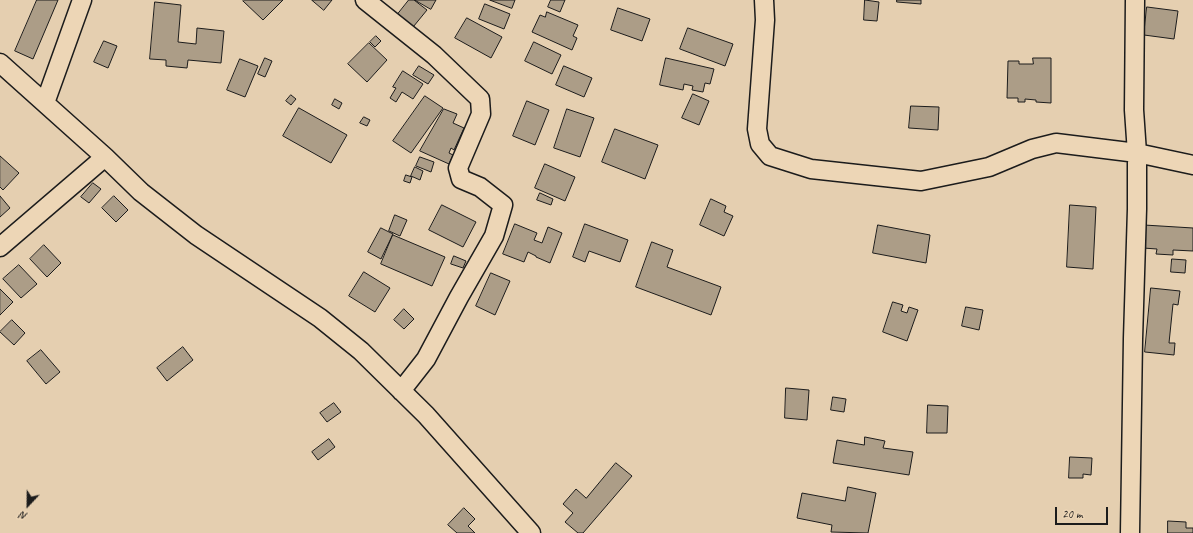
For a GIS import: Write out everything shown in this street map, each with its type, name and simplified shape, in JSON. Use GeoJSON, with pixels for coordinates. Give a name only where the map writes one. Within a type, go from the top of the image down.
{"type":"FeatureCollection","features":[{"type":"Feature","properties":{"kind":"street"},"geometry":{"type":"LineString","coordinates":[[45,103],[82,0]]}},
{"type":"Feature","properties":{"kind":"street"},"geometry":{"type":"LineString","coordinates":[[365,0],[434,55],[480,99],[481,114],[458,168],[460,179],[480,187],[503,205],[494,236],[458,297],[426,359],[401,391]]}},
{"type":"Feature","properties":{"kind":"street"},"geometry":{"type":"LineString","coordinates":[[764,0],[765,20],[757,129],[760,144],[770,156],[811,169],[921,181],[989,167],[1032,149],[1056,143],[1137,153],[1193,165]]}},
{"type":"Feature","properties":{"kind":"street"},"geometry":{"type":"LineString","coordinates":[[1130,533],[1137,209],[1137,153],[1134,110],[1136,0]]}},
{"type":"Feature","properties":{"kind":"street"},"geometry":{"type":"LineString","coordinates":[[0,63],[105,157],[141,192],[196,235],[320,318],[361,351],[426,415],[531,533]]}},
{"type":"Feature","properties":{"kind":"street"},"geometry":{"type":"LineString","coordinates":[[0,246],[105,157]]}},
{"type":"Feature","properties":{"kind":"building"},"geometry":{"type":"Polygon","coordinates":[[[37,0],[58,0],[33,59],[15,51],[37,0]]]}},
{"type":"Feature","properties":{"kind":"building"},"geometry":{"type":"Polygon","coordinates":[[[283,0],[263,20],[243,1],[283,0]]]}},
{"type":"Feature","properties":{"kind":"building"},"geometry":{"type":"Polygon","coordinates":[[[312,0],[332,0],[324,10],[312,0]]]}},
{"type":"Feature","properties":{"kind":"building"},"geometry":{"type":"Polygon","coordinates":[[[409,0],[414,0],[427,10],[409,32],[394,19],[409,0]]]}},
{"type":"Feature","properties":{"kind":"building"},"geometry":{"type":"Polygon","coordinates":[[[415,0],[436,0],[431,9],[415,0]]]}},
{"type":"Feature","properties":{"kind":"building"},"geometry":{"type":"Polygon","coordinates":[[[490,0],[515,0],[512,8],[490,0]]]}},
{"type":"Feature","properties":{"kind":"building"},"geometry":{"type":"Polygon","coordinates":[[[551,0],[565,0],[560,12],[548,7],[551,0]]]}},
{"type":"Feature","properties":{"kind":"building"},"geometry":{"type":"Polygon","coordinates":[[[865,0],[879,2],[877,21],[864,20],[865,0]]]}},
{"type":"Feature","properties":{"kind":"building"},"geometry":{"type":"Polygon","coordinates":[[[897,0],[921,0],[921,4],[897,2],[897,0]]]}},
{"type":"Feature","properties":{"kind":"building"},"geometry":{"type":"Polygon","coordinates":[[[155,2],[181,5],[178,42],[196,44],[197,28],[224,31],[221,63],[188,60],[187,68],[166,66],[166,60],[150,59],[155,2]]]}},
{"type":"Feature","properties":{"kind":"building"},"geometry":{"type":"Polygon","coordinates":[[[485,4],[510,14],[504,29],[479,19],[485,4]]]}},
{"type":"Feature","properties":{"kind":"building"},"geometry":{"type":"Polygon","coordinates":[[[1147,7],[1178,11],[1174,39],[1144,35],[1147,7]]]}},
{"type":"Feature","properties":{"kind":"building"},"geometry":{"type":"Polygon","coordinates":[[[618,8],[650,19],[642,41],[611,30],[618,8]]]}},
{"type":"Feature","properties":{"kind":"building"},"geometry":{"type":"Polygon","coordinates":[[[547,12],[578,25],[573,36],[577,38],[572,50],[532,32],[540,15],[545,17],[547,12]]]}},
{"type":"Feature","properties":{"kind":"building"},"geometry":{"type":"Polygon","coordinates":[[[467,18],[502,37],[491,58],[455,38],[467,18]]]}},
{"type":"Feature","properties":{"kind":"building"},"geometry":{"type":"Polygon","coordinates":[[[688,28],[733,44],[725,66],[680,49],[688,28]]]}},
{"type":"Feature","properties":{"kind":"building"},"geometry":{"type":"Polygon","coordinates":[[[376,36],[381,41],[375,47],[370,42],[376,36]]]}},
{"type":"Feature","properties":{"kind":"building"},"geometry":{"type":"Polygon","coordinates":[[[104,41],[117,46],[108,68],[94,62],[104,41]]]}},
{"type":"Feature","properties":{"kind":"building"},"geometry":{"type":"Polygon","coordinates":[[[534,42],[561,55],[552,74],[525,61],[534,42]]]}},
{"type":"Feature","properties":{"kind":"building"},"geometry":{"type":"Polygon","coordinates":[[[369,43],[387,60],[367,82],[348,64],[369,43]]]}},
{"type":"Feature","properties":{"kind":"building"},"geometry":{"type":"Polygon","coordinates":[[[265,58],[272,61],[265,77],[258,74],[265,58]]]}},
{"type":"Feature","properties":{"kind":"building"},"geometry":{"type":"Polygon","coordinates":[[[666,58],[714,69],[710,84],[705,83],[703,92],[692,90],[693,86],[684,84],[683,90],[660,85],[666,58]]]}},
{"type":"Feature","properties":{"kind":"building"},"geometry":{"type":"Polygon","coordinates":[[[1033,58],[1051,58],[1051,103],[1036,102],[1036,100],[1025,99],[1025,102],[1018,102],[1018,98],[1007,98],[1008,61],[1019,61],[1019,64],[1033,64],[1033,58]]]}},
{"type":"Feature","properties":{"kind":"building"},"geometry":{"type":"Polygon","coordinates":[[[240,59],[258,66],[245,97],[227,90],[240,59]]]}},
{"type":"Feature","properties":{"kind":"building"},"geometry":{"type":"Polygon","coordinates":[[[419,66],[434,75],[428,84],[413,75],[419,66]]]}},
{"type":"Feature","properties":{"kind":"building"},"geometry":{"type":"Polygon","coordinates":[[[564,66],[592,78],[584,97],[556,85],[564,66]]]}},
{"type":"Feature","properties":{"kind":"building"},"geometry":{"type":"Polygon","coordinates":[[[403,71],[423,84],[413,99],[402,92],[396,102],[390,98],[396,88],[393,87],[403,71]]]}},
{"type":"Feature","properties":{"kind":"building"},"geometry":{"type":"Polygon","coordinates":[[[693,94],[709,101],[699,125],[682,118],[693,94]]]}},
{"type":"Feature","properties":{"kind":"building"},"geometry":{"type":"Polygon","coordinates":[[[291,95],[296,99],[291,105],[286,101],[291,95]]]}},
{"type":"Feature","properties":{"kind":"building"},"geometry":{"type":"Polygon","coordinates":[[[425,96],[443,108],[411,153],[393,141],[425,96]]]}},
{"type":"Feature","properties":{"kind":"building"},"geometry":{"type":"Polygon","coordinates":[[[335,99],[342,103],[339,109],[332,105],[335,99]]]}},
{"type":"Feature","properties":{"kind":"building"},"geometry":{"type":"Polygon","coordinates":[[[527,101],[549,110],[535,145],[513,136],[527,101]]]}},
{"type":"Feature","properties":{"kind":"building"},"geometry":{"type":"Polygon","coordinates":[[[911,106],[939,107],[938,130],[909,128],[911,106]]]}},
{"type":"Feature","properties":{"kind":"building"},"geometry":{"type":"Polygon","coordinates":[[[299,108],[347,135],[331,163],[283,136],[299,108]]]}},
{"type":"Feature","properties":{"kind":"building"},"geometry":{"type":"Polygon","coordinates":[[[444,109],[457,114],[453,123],[464,128],[454,150],[451,148],[449,153],[453,155],[449,164],[420,151],[444,109]]]}},
{"type":"Feature","properties":{"kind":"building"},"geometry":{"type":"Polygon","coordinates":[[[567,109],[594,118],[580,157],[554,148],[567,109]]]}},
{"type":"Feature","properties":{"kind":"building"},"geometry":{"type":"Polygon","coordinates":[[[364,117],[370,120],[367,126],[360,123],[364,117]]]}},
{"type":"Feature","properties":{"kind":"building"},"geometry":{"type":"Polygon","coordinates":[[[615,129],[658,145],[645,179],[602,162],[615,129]]]}},
{"type":"Feature","properties":{"kind":"building"},"geometry":{"type":"Polygon","coordinates":[[[0,156],[19,173],[3,190],[0,187],[0,156]]]}},
{"type":"Feature","properties":{"kind":"building"},"geometry":{"type":"Polygon","coordinates":[[[420,157],[434,162],[431,172],[416,166],[420,157]]]}},
{"type":"Feature","properties":{"kind":"building"},"geometry":{"type":"Polygon","coordinates":[[[545,164],[575,177],[565,201],[535,188],[545,164]]]}},
{"type":"Feature","properties":{"kind":"building"},"geometry":{"type":"Polygon","coordinates":[[[415,167],[423,171],[420,180],[411,176],[415,167]]]}},
{"type":"Feature","properties":{"kind":"building"},"geometry":{"type":"Polygon","coordinates":[[[406,175],[412,177],[410,183],[404,181],[406,175]]]}},
{"type":"Feature","properties":{"kind":"building"},"geometry":{"type":"Polygon","coordinates":[[[93,183],[101,189],[89,203],[81,197],[93,183]]]}},
{"type":"Feature","properties":{"kind":"building"},"geometry":{"type":"Polygon","coordinates":[[[540,193],[553,199],[551,205],[537,200],[540,193]]]}},
{"type":"Feature","properties":{"kind":"building"},"geometry":{"type":"Polygon","coordinates":[[[0,196],[10,208],[0,217],[0,196]]]}},
{"type":"Feature","properties":{"kind":"building"},"geometry":{"type":"Polygon","coordinates":[[[114,196],[128,210],[116,222],[102,208],[114,196]]]}},
{"type":"Feature","properties":{"kind":"building"},"geometry":{"type":"Polygon","coordinates":[[[711,199],[726,206],[724,212],[733,216],[724,236],[700,225],[711,199]]]}},
{"type":"Feature","properties":{"kind":"building"},"geometry":{"type":"Polygon","coordinates":[[[442,205],[476,222],[463,247],[429,230],[442,205]]]}},
{"type":"Feature","properties":{"kind":"building"},"geometry":{"type":"Polygon","coordinates":[[[1070,205],[1096,207],[1093,269],[1067,267],[1070,205]]]}},
{"type":"Feature","properties":{"kind":"building"},"geometry":{"type":"Polygon","coordinates":[[[395,215],[407,220],[400,236],[389,231],[395,215]]]}},
{"type":"Feature","properties":{"kind":"building"},"geometry":{"type":"Polygon","coordinates":[[[515,224],[537,233],[534,240],[542,243],[548,227],[562,233],[550,263],[528,252],[524,262],[503,254],[515,224]]]}},
{"type":"Feature","properties":{"kind":"building"},"geometry":{"type":"Polygon","coordinates":[[[585,224],[628,240],[620,262],[589,251],[585,262],[573,257],[585,224]]]}},
{"type":"Feature","properties":{"kind":"building"},"geometry":{"type":"Polygon","coordinates":[[[878,225],[930,235],[926,263],[873,253],[878,225]]]}},
{"type":"Feature","properties":{"kind":"building"},"geometry":{"type":"Polygon","coordinates":[[[1144,225],[1193,228],[1193,251],[1173,250],[1173,255],[1156,254],[1157,249],[1143,248],[1144,225]]]}},
{"type":"Feature","properties":{"kind":"building"},"geometry":{"type":"Polygon","coordinates":[[[381,228],[393,234],[381,259],[368,252],[381,228]]]}},
{"type":"Feature","properties":{"kind":"building"},"geometry":{"type":"Polygon","coordinates":[[[393,235],[445,257],[432,286],[381,264],[393,235]]]}},
{"type":"Feature","properties":{"kind":"building"},"geometry":{"type":"Polygon","coordinates":[[[652,242],[673,250],[667,267],[721,287],[711,315],[636,287],[652,242]]]}},
{"type":"Feature","properties":{"kind":"building"},"geometry":{"type":"Polygon","coordinates":[[[44,245],[61,263],[47,277],[30,259],[44,245]]]}},
{"type":"Feature","properties":{"kind":"building"},"geometry":{"type":"Polygon","coordinates":[[[454,256],[466,261],[463,268],[451,264],[454,256]]]}},
{"type":"Feature","properties":{"kind":"building"},"geometry":{"type":"Polygon","coordinates":[[[1172,259],[1186,260],[1185,273],[1171,272],[1172,259]]]}},
{"type":"Feature","properties":{"kind":"building"},"geometry":{"type":"Polygon","coordinates":[[[19,265],[37,284],[21,298],[3,279],[19,265]]]}},
{"type":"Feature","properties":{"kind":"building"},"geometry":{"type":"Polygon","coordinates":[[[364,272],[390,288],[375,312],[349,296],[364,272]]]}},
{"type":"Feature","properties":{"kind":"building"},"geometry":{"type":"Polygon","coordinates":[[[491,273],[510,281],[495,315],[476,306],[491,273]]]}},
{"type":"Feature","properties":{"kind":"building"},"geometry":{"type":"Polygon","coordinates":[[[1151,288],[1180,291],[1178,305],[1173,304],[1169,343],[1175,343],[1174,355],[1145,352],[1151,288]]]}},
{"type":"Feature","properties":{"kind":"building"},"geometry":{"type":"Polygon","coordinates":[[[0,289],[13,302],[0,315],[0,289]]]}},
{"type":"Feature","properties":{"kind":"building"},"geometry":{"type":"Polygon","coordinates":[[[893,302],[903,305],[901,311],[907,313],[909,307],[918,310],[907,341],[883,332],[893,302]]]}},
{"type":"Feature","properties":{"kind":"building"},"geometry":{"type":"Polygon","coordinates":[[[966,307],[983,310],[979,330],[962,326],[966,307]]]}},
{"type":"Feature","properties":{"kind":"building"},"geometry":{"type":"Polygon","coordinates":[[[404,309],[414,319],[404,329],[394,320],[404,309]]]}},
{"type":"Feature","properties":{"kind":"building"},"geometry":{"type":"Polygon","coordinates":[[[12,320],[25,333],[14,345],[0,332],[12,320]]]}},
{"type":"Feature","properties":{"kind":"building"},"geometry":{"type":"Polygon","coordinates":[[[183,347],[193,360],[167,381],[157,368],[183,347]]]}},
{"type":"Feature","properties":{"kind":"building"},"geometry":{"type":"Polygon","coordinates":[[[41,350],[60,372],[46,384],[27,361],[41,350]]]}},
{"type":"Feature","properties":{"kind":"building"},"geometry":{"type":"Polygon","coordinates":[[[786,388],[809,390],[807,420],[785,418],[786,388]]]}},
{"type":"Feature","properties":{"kind":"building"},"geometry":{"type":"Polygon","coordinates":[[[833,397],[846,399],[844,412],[831,410],[833,397]]]}},
{"type":"Feature","properties":{"kind":"building"},"geometry":{"type":"Polygon","coordinates":[[[334,403],[341,412],[327,422],[320,413],[334,403]]]}},
{"type":"Feature","properties":{"kind":"building"},"geometry":{"type":"Polygon","coordinates":[[[928,405],[948,406],[947,433],[927,433],[928,405]]]}},
{"type":"Feature","properties":{"kind":"building"},"geometry":{"type":"Polygon","coordinates":[[[865,437],[885,441],[883,448],[913,452],[909,475],[833,463],[837,440],[864,445],[865,437]]]}},
{"type":"Feature","properties":{"kind":"building"},"geometry":{"type":"Polygon","coordinates":[[[329,439],[335,447],[318,460],[312,452],[329,439]]]}},
{"type":"Feature","properties":{"kind":"building"},"geometry":{"type":"Polygon","coordinates":[[[1070,457],[1092,458],[1091,475],[1083,474],[1083,478],[1069,478],[1070,457]]]}},
{"type":"Feature","properties":{"kind":"building"},"geometry":{"type":"Polygon","coordinates":[[[616,463],[632,476],[583,533],[578,533],[565,522],[573,513],[563,504],[576,489],[586,498],[616,463]]]}},
{"type":"Feature","properties":{"kind":"building"},"geometry":{"type":"Polygon","coordinates":[[[848,487],[876,493],[868,533],[831,532],[832,525],[797,518],[802,493],[845,501],[848,487]]]}},
{"type":"Feature","properties":{"kind":"building"},"geometry":{"type":"Polygon","coordinates":[[[464,508],[475,519],[468,526],[475,533],[457,533],[448,525],[464,508]]]}},
{"type":"Feature","properties":{"kind":"building"},"geometry":{"type":"Polygon","coordinates":[[[1168,521],[1186,522],[1186,528],[1193,528],[1193,533],[1168,533],[1168,521]]]}}]}
